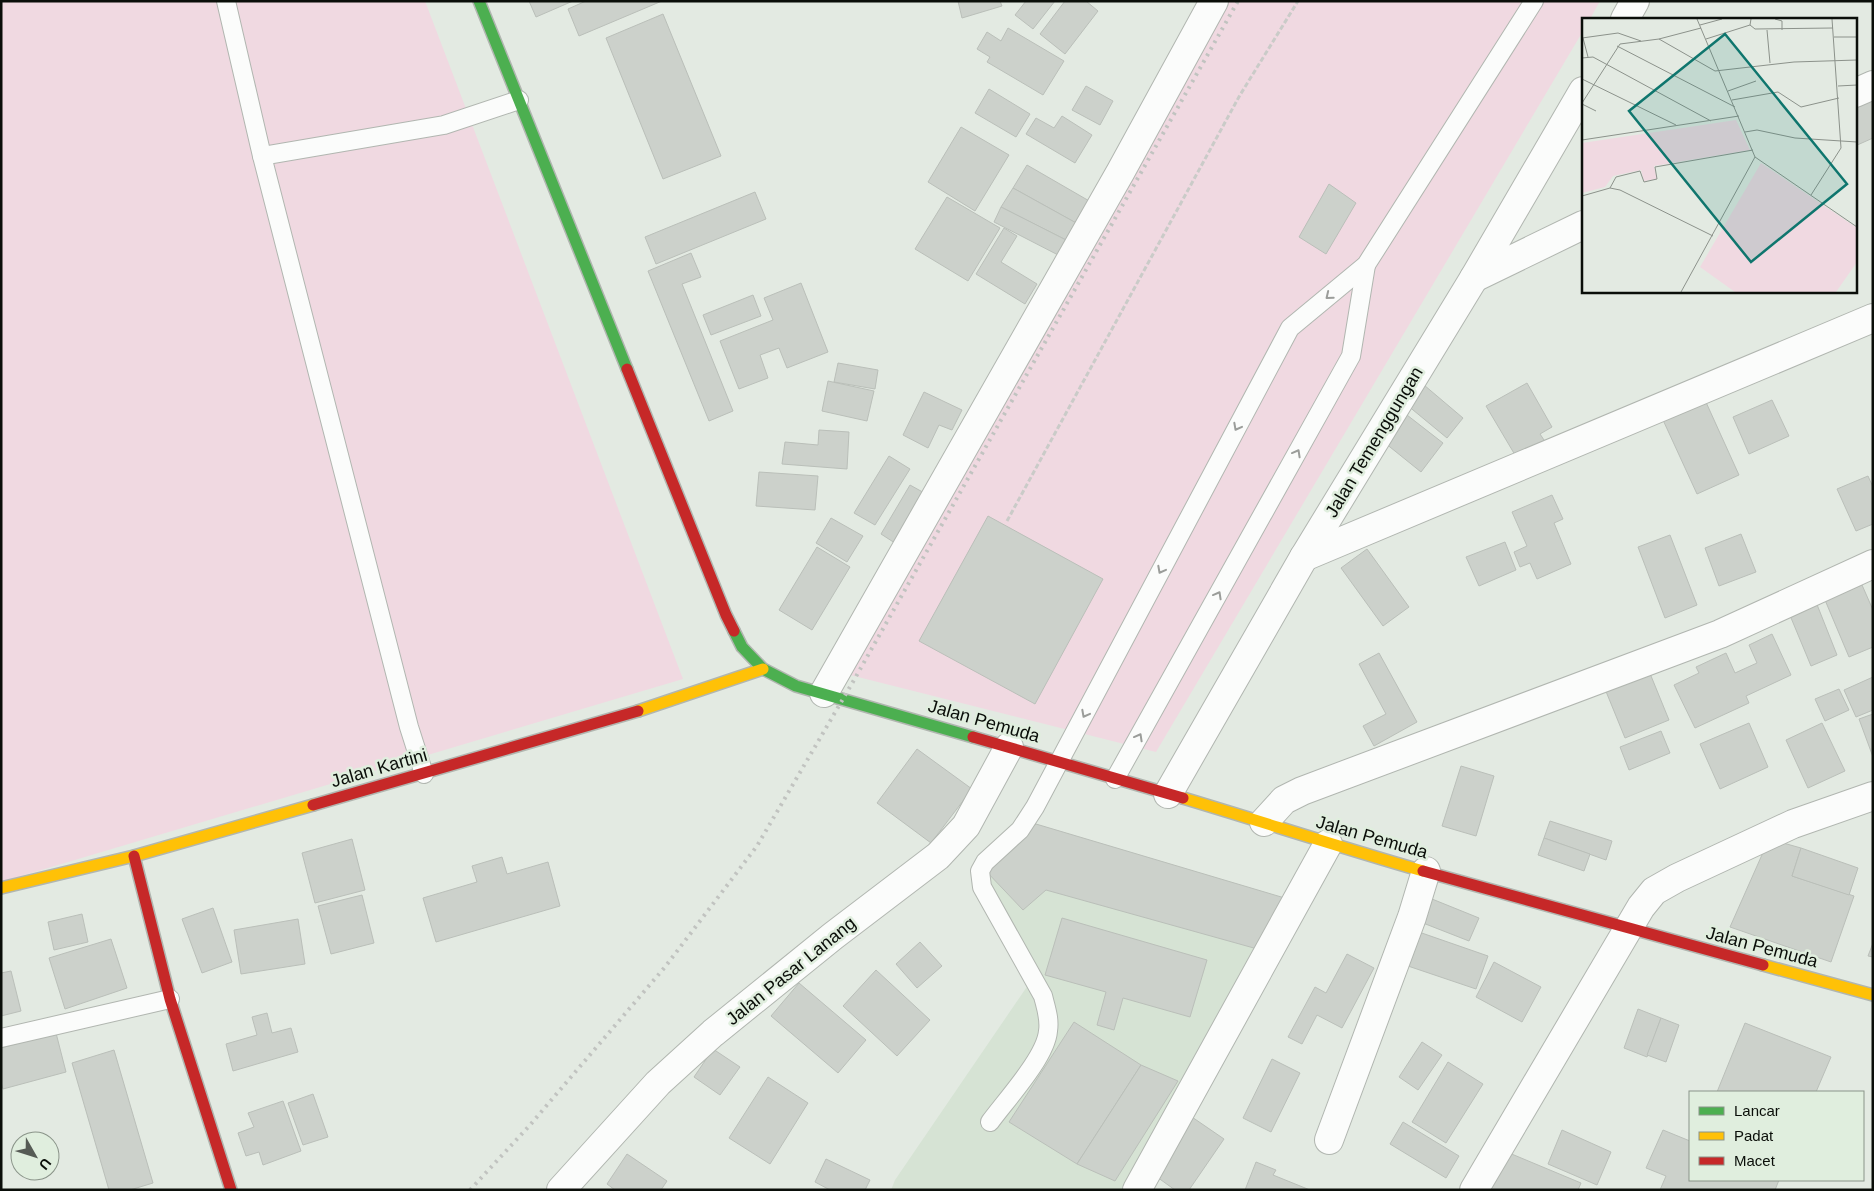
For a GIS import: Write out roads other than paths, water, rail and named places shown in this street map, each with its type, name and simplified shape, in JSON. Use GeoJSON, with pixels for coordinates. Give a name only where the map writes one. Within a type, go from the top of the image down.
{"type":"FeatureCollection","features":[{"type":"Feature","properties":{"kind":"main road","name":"Jalan Pemuda"},"geometry":{"type":"LineString","coordinates":[[479,1],[726,615],[742,647],[763,668],[796,686],[1059,761],[1264,822],[1328,844],[1628,929],[1873,995]]}},
{"type":"Feature","properties":{"kind":"main road","name":"Jalan Kartini"},"geometry":{"type":"LineString","coordinates":[[1,888],[134,856],[424,774],[621,717],[763,668]]}},
{"type":"Feature","properties":{"kind":"main road"},"geometry":{"type":"LineString","coordinates":[[134,856],[170,999],[231,1190]]}},
{"type":"Feature","properties":{"kind":"street"},"geometry":{"type":"LineString","coordinates":[[824,693],[1121,171],[1214,1]]}},
{"type":"Feature","properties":{"kind":"street"},"geometry":{"type":"LineString","coordinates":[[1626,18],[1635,1]]}},
{"type":"Feature","properties":{"kind":"street"},"geometry":{"type":"LineString","coordinates":[[1856,94],[1873,85]]}},
{"type":"Feature","properties":{"kind":"street","name":"Jalan Temenggungan"},"geometry":{"type":"LineString","coordinates":[[1168,794],[1304,557],[1474,278],[1582,93]]}},
{"type":"Feature","properties":{"kind":"street"},"geometry":{"type":"LineString","coordinates":[[1474,278],[1582,225]]}},
{"type":"Feature","properties":{"kind":"street"},"geometry":{"type":"LineString","coordinates":[[1304,557],[1873,318]]}},
{"type":"Feature","properties":{"kind":"street"},"geometry":{"type":"LineString","coordinates":[[1264,822],[1284,800],[1302,791],[1720,634],[1873,564]]}},
{"type":"Feature","properties":{"kind":"street","name":"Jalan Pasar Lanang"},"geometry":{"type":"LineString","coordinates":[[561,1190],[658,1083],[713,1033],[833,936],[938,856],[954,841],[966,826],[1009,747]]}},
{"type":"Feature","properties":{"kind":"street"},"geometry":{"type":"LineString","coordinates":[[1474,1190],[1641,907],[1654,891],[1677,878],[1793,824],[1873,796]]}},
{"type":"Feature","properties":{"kind":"street"},"geometry":{"type":"LineString","coordinates":[[1137,1190],[1328,844]]}},
{"type":"Feature","properties":{"kind":"street"},"geometry":{"type":"LineString","coordinates":[[1328,1140],[1412,917],[1426,871]]}},
{"type":"Feature","properties":{"kind":"lane"},"geometry":{"type":"LineString","coordinates":[[226,1],[262,156],[409,727],[424,774]]}},
{"type":"Feature","properties":{"kind":"lane"},"geometry":{"type":"LineString","coordinates":[[990,1122],[1041,1054],[1048,1032],[1048,1014],[1039,988],[982,887],[980,870],[985,862],[1020,830],[1035,807],[1290,328],[1366,265],[1534,1]]}},
{"type":"Feature","properties":{"kind":"lane"},"geometry":{"type":"LineString","coordinates":[[262,156],[444,124],[519,100]]}},
{"type":"Feature","properties":{"kind":"lane"},"geometry":{"type":"LineString","coordinates":[[1115,779],[1350,356],[1366,265]]}},
{"type":"Feature","properties":{"kind":"lane"},"geometry":{"type":"LineString","coordinates":[[1,1038],[170,999]]}},
{"type":"Feature","properties":{"kind":"railway"},"geometry":{"type":"LineString","coordinates":[[470,1190],[530,1125],[665,967],[757,846],[854,680],[1238,1]]}}]}
